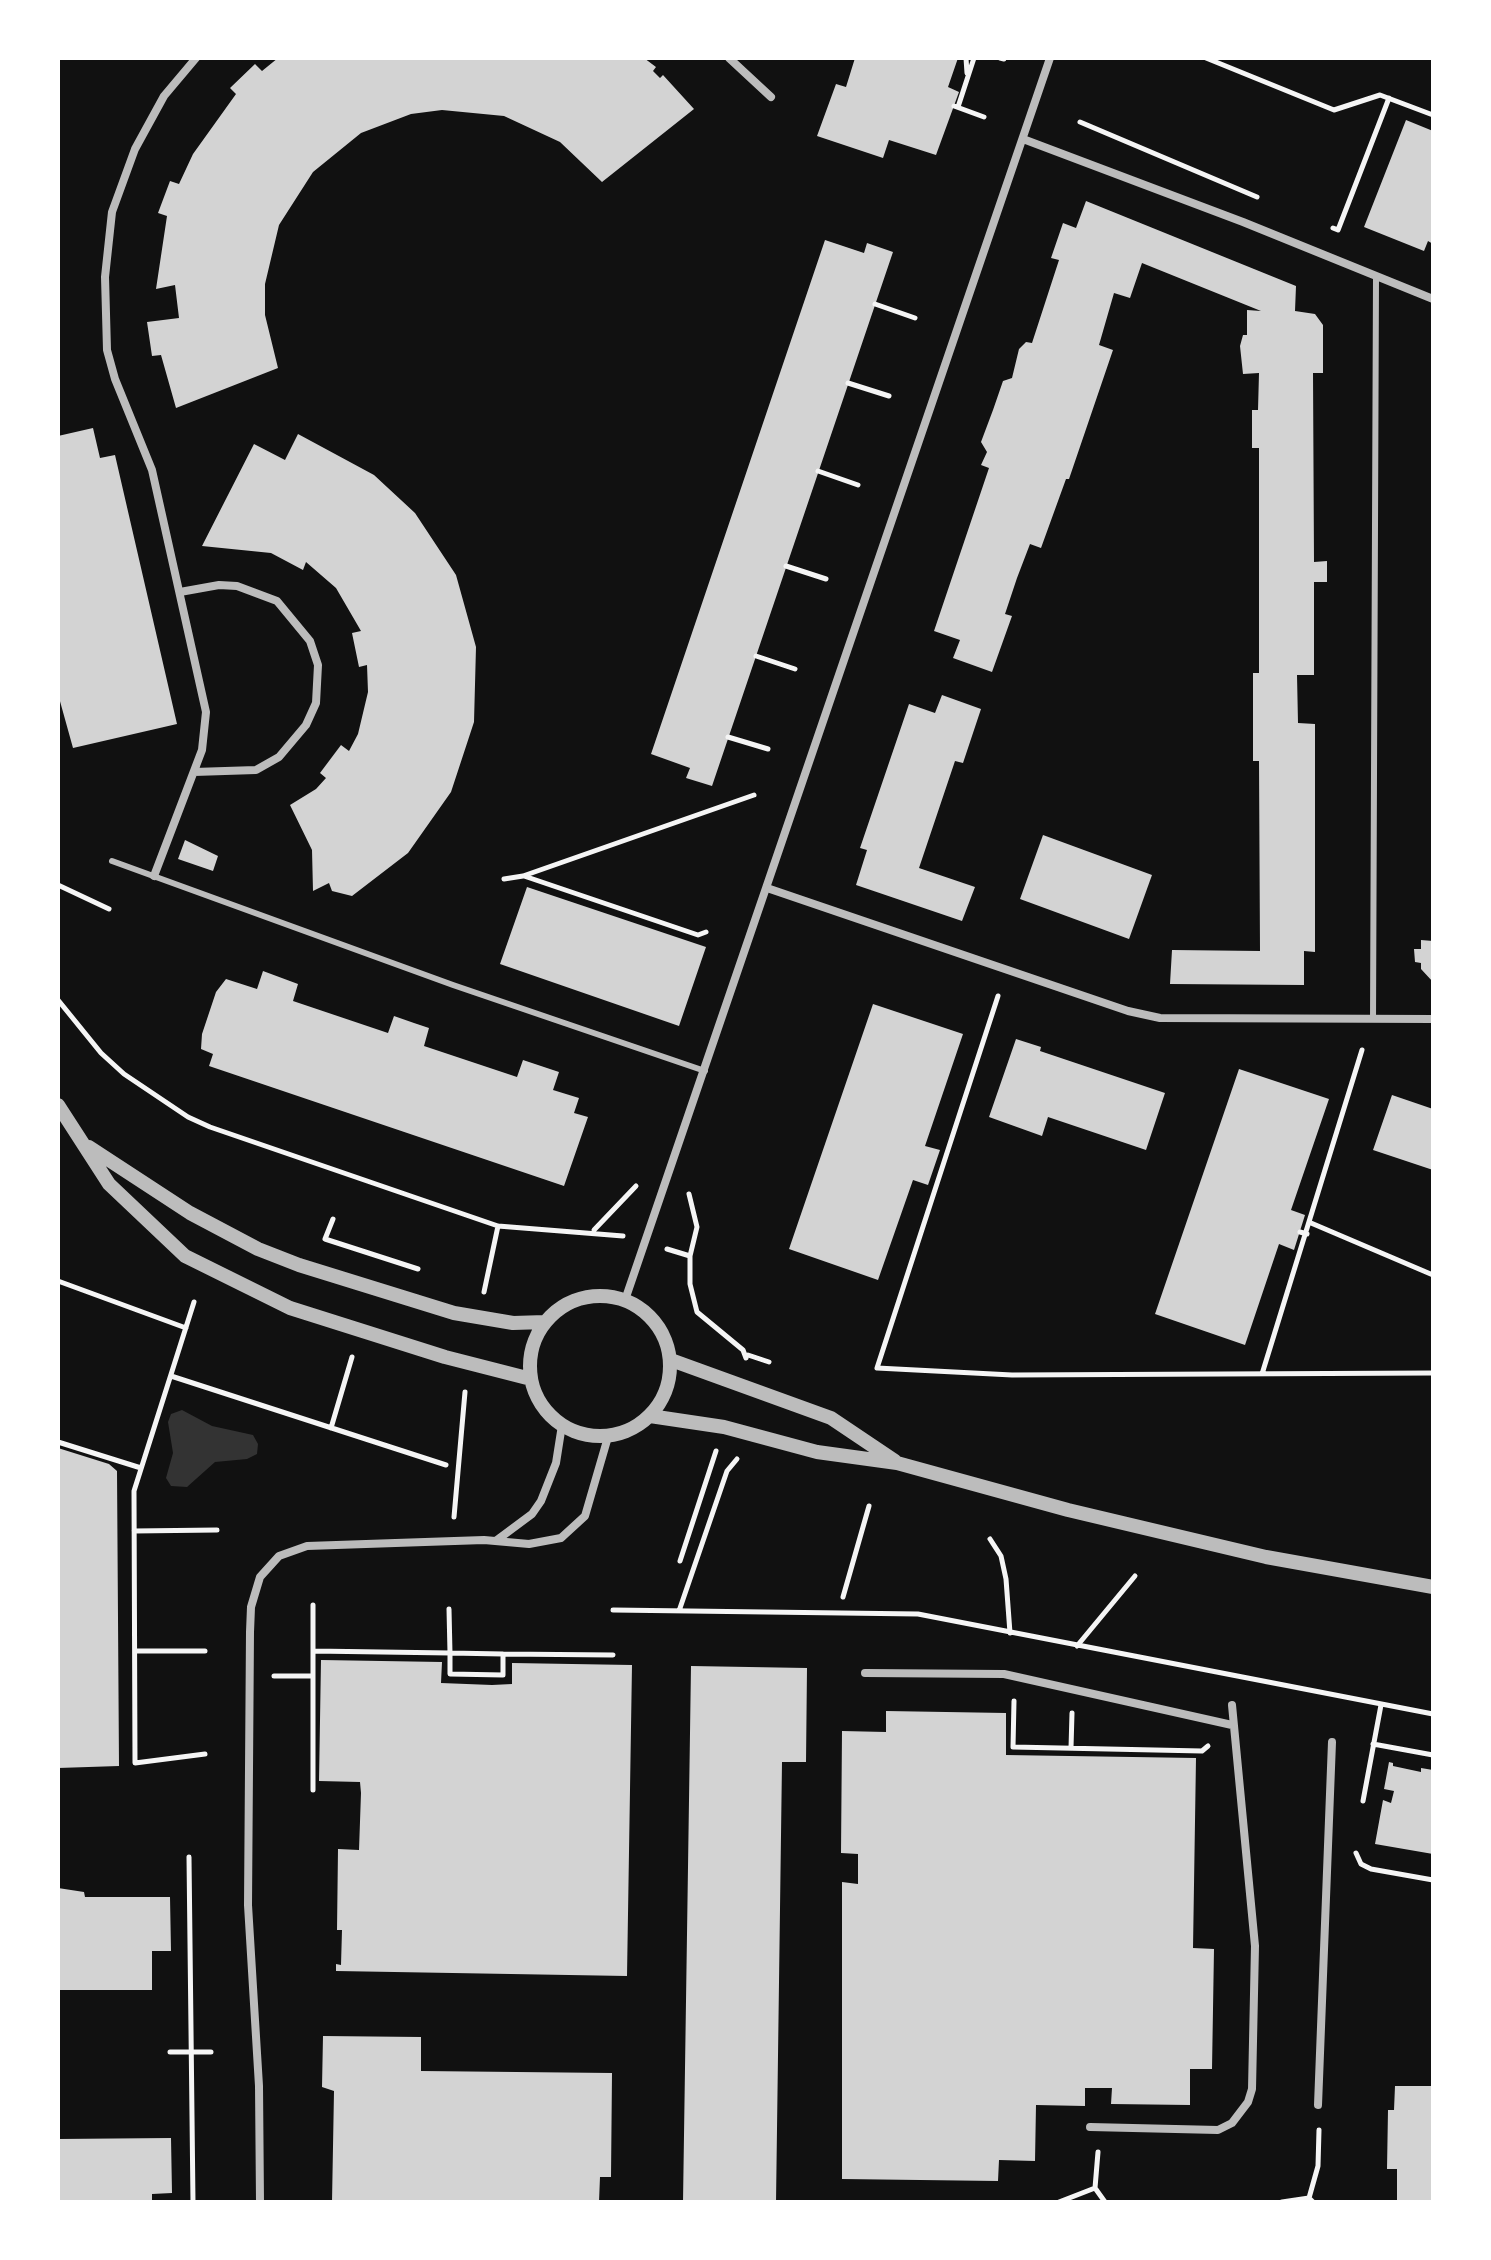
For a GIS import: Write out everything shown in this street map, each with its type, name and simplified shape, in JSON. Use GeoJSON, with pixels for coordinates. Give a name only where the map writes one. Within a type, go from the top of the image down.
{"type":"FeatureCollection","features":[{"type":"Feature","properties":{"kind":"street"},"geometry":{"type":"LineString","coordinates":[[154,876],[194,772],[205,733],[206,712],[152,470],[115,379],[107,350],[105,277],[112,212],[135,149],[164,96],[196,58]]}},
{"type":"Feature","properties":{"kind":"street"},"geometry":{"type":"LineString","coordinates":[[729,58],[771,97]]}},
{"type":"Feature","properties":{"kind":"street"},"geometry":{"type":"LineString","coordinates":[[625,1300],[1050,58]]}},
{"type":"Feature","properties":{"kind":"street"},"geometry":{"type":"LineString","coordinates":[[1023,139],[1433,299]]}},
{"type":"Feature","properties":{"kind":"street"},"geometry":{"type":"LineString","coordinates":[[180,592],[219,585],[237,586],[277,601],[305,633],[318,665],[316,703],[306,725],[279,757],[256,770],[194,772]]}},
{"type":"Feature","properties":{"kind":"street"},"geometry":{"type":"LineString","coordinates":[[767,888],[1128,1011],[1160,1018],[1433,1019]]}},
{"type":"Feature","properties":{"kind":"street"},"geometry":{"type":"LineString","coordinates":[[58,1105],[88,1147],[109,1184],[185,1256],[290,1308],[531,1379]]}},
{"type":"Feature","properties":{"kind":"street"},"geometry":{"type":"LineString","coordinates":[[88,1147],[190,1213],[258,1249],[299,1265],[454,1313],[513,1323],[545,1322]]}},
{"type":"Feature","properties":{"kind":"street"},"geometry":{"type":"LineString","coordinates":[[608,1296],[625,1300],[657,1323],[666,1340],[671,1360],[670,1381],[662,1400],[650,1416],[631,1430],[608,1437],[585,1435],[562,1425],[537,1399],[531,1379],[532,1349],[545,1322],[557,1309],[582,1298],[608,1296]]}},
{"type":"Feature","properties":{"kind":"street"},"geometry":{"type":"LineString","coordinates":[[671,1360],[831,1418],[897,1463]]}},
{"type":"Feature","properties":{"kind":"street"},"geometry":{"type":"LineString","coordinates":[[650,1416],[724,1427],[817,1452],[897,1463],[1068,1510],[1266,1557],[1433,1587]]}},
{"type":"Feature","properties":{"kind":"street"},"geometry":{"type":"LineString","coordinates":[[497,1540],[532,1514],[541,1501],[556,1463],[562,1425]]}},
{"type":"Feature","properties":{"kind":"street"},"geometry":{"type":"LineString","coordinates":[[260,2202],[259,2086],[248,1905],[250,1632],[255,1591],[269,1565],[293,1550],[349,1543],[497,1540],[540,1544],[561,1538],[576,1528],[585,1516],[608,1437]]}},
{"type":"Feature","properties":{"kind":"street"},"geometry":{"type":"LineString","coordinates":[[865,1673],[1014,1676],[1232,1725]]}},
{"type":"Feature","properties":{"kind":"street"},"geometry":{"type":"LineString","coordinates":[[1090,2127],[1218,2130],[1232,2123],[1248,2102],[1252,2089],[1255,1946],[1232,1705]]}},
{"type":"Feature","properties":{"kind":"street"},"geometry":{"type":"LineString","coordinates":[[1318,2105],[1332,1742]]}},
{"type":"Feature","properties":{"kind":"lane"},"geometry":{"type":"LineString","coordinates":[[1373,1019],[1376,277]]}},
{"type":"Feature","properties":{"kind":"lane"},"geometry":{"type":"LineString","coordinates":[[112,861],[453,985],[705,1071]]}},
{"type":"Feature","properties":{"kind":"path"},"geometry":{"type":"LineString","coordinates":[[966,58],[968,77]]}},
{"type":"Feature","properties":{"kind":"path"},"geometry":{"type":"LineString","coordinates":[[974,58],[956,106],[984,117]]}},
{"type":"Feature","properties":{"kind":"path"},"geometry":{"type":"LineString","coordinates":[[1206,58],[1334,110],[1380,95],[1433,115]]}},
{"type":"Feature","properties":{"kind":"path"},"geometry":{"type":"LineString","coordinates":[[1324,225],[1338,230],[1389,98]]}},
{"type":"Feature","properties":{"kind":"path"},"geometry":{"type":"LineString","coordinates":[[1080,122],[1263,200]]}},
{"type":"Feature","properties":{"kind":"path"},"geometry":{"type":"LineString","coordinates":[[875,304],[915,318]]}},
{"type":"Feature","properties":{"kind":"path"},"geometry":{"type":"LineString","coordinates":[[848,383],[889,396]]}},
{"type":"Feature","properties":{"kind":"path"},"geometry":{"type":"LineString","coordinates":[[818,471],[858,485]]}},
{"type":"Feature","properties":{"kind":"path"},"geometry":{"type":"LineString","coordinates":[[786,566],[826,579]]}},
{"type":"Feature","properties":{"kind":"path"},"geometry":{"type":"LineString","coordinates":[[756,656],[795,669]]}},
{"type":"Feature","properties":{"kind":"path"},"geometry":{"type":"LineString","coordinates":[[728,737],[768,749]]}},
{"type":"Feature","properties":{"kind":"path"},"geometry":{"type":"LineString","coordinates":[[504,879],[523,876],[754,795]]}},
{"type":"Feature","properties":{"kind":"path"},"geometry":{"type":"LineString","coordinates":[[523,876],[698,935],[706,932]]}},
{"type":"Feature","properties":{"kind":"path"},"geometry":{"type":"LineString","coordinates":[[58,885],[109,909]]}},
{"type":"Feature","properties":{"kind":"path"},"geometry":{"type":"LineString","coordinates":[[998,996],[877,1368],[1012,1375],[1433,1373]]}},
{"type":"Feature","properties":{"kind":"path"},"geometry":{"type":"LineString","coordinates":[[58,1000],[101,1053],[124,1074],[188,1117],[244,1140],[498,1226],[517,1230],[593,1231],[624,1236]]}},
{"type":"Feature","properties":{"kind":"path"},"geometry":{"type":"LineString","coordinates":[[1262,1374],[1362,1050]]}},
{"type":"Feature","properties":{"kind":"path"},"geometry":{"type":"LineString","coordinates":[[593,1231],[643,1180],[674,1164],[688,1190],[697,1227],[690,1256],[690,1284],[697,1312],[743,1350],[746,1355],[741,1372]]}},
{"type":"Feature","properties":{"kind":"path"},"geometry":{"type":"LineString","coordinates":[[333,1219],[325,1239],[431,1273]]}},
{"type":"Feature","properties":{"kind":"path"},"geometry":{"type":"LineString","coordinates":[[1311,1223],[1433,1275]]}},
{"type":"Feature","properties":{"kind":"path"},"geometry":{"type":"LineString","coordinates":[[482,1301],[498,1226]]}},
{"type":"Feature","properties":{"kind":"path"},"geometry":{"type":"LineString","coordinates":[[1300,1232],[1307,1234]]}},
{"type":"Feature","properties":{"kind":"path"},"geometry":{"type":"LineString","coordinates":[[668,1249],[690,1256]]}},
{"type":"Feature","properties":{"kind":"path"},"geometry":{"type":"LineString","coordinates":[[58,1281],[186,1328]]}},
{"type":"Feature","properties":{"kind":"path"},"geometry":{"type":"LineString","coordinates":[[194,1302],[134,1491],[135,1763],[205,1754]]}},
{"type":"Feature","properties":{"kind":"path"},"geometry":{"type":"LineString","coordinates":[[331,1428],[352,1357]]}},
{"type":"Feature","properties":{"kind":"path"},"geometry":{"type":"LineString","coordinates":[[171,1376],[446,1465]]}},
{"type":"Feature","properties":{"kind":"path"},"geometry":{"type":"LineString","coordinates":[[452,1541],[465,1385]]}},
{"type":"Feature","properties":{"kind":"path"},"geometry":{"type":"LineString","coordinates":[[58,1442],[141,1468]]}},
{"type":"Feature","properties":{"kind":"path"},"geometry":{"type":"LineString","coordinates":[[680,1561],[716,1451]]}},
{"type":"Feature","properties":{"kind":"path"},"geometry":{"type":"LineString","coordinates":[[679,1611],[727,1471],[738,1458]]}},
{"type":"Feature","properties":{"kind":"path"},"geometry":{"type":"LineString","coordinates":[[843,1597],[869,1506]]}},
{"type":"Feature","properties":{"kind":"path"},"geometry":{"type":"LineString","coordinates":[[134,1531],[217,1530]]}},
{"type":"Feature","properties":{"kind":"path"},"geometry":{"type":"LineString","coordinates":[[990,1539],[1001,1556],[1006,1579],[1010,1633]]}},
{"type":"Feature","properties":{"kind":"path"},"geometry":{"type":"LineString","coordinates":[[1077,1647],[1135,1576]]}},
{"type":"Feature","properties":{"kind":"path"},"geometry":{"type":"LineString","coordinates":[[313,1605],[313,1790]]}},
{"type":"Feature","properties":{"kind":"path"},"geometry":{"type":"LineString","coordinates":[[449,1609],[450,1674],[503,1675],[503,1654]]}},
{"type":"Feature","properties":{"kind":"path"},"geometry":{"type":"LineString","coordinates":[[613,1610],[918,1614],[1433,1714]]}},
{"type":"Feature","properties":{"kind":"path"},"geometry":{"type":"LineString","coordinates":[[135,1651],[205,1651]]}},
{"type":"Feature","properties":{"kind":"path"},"geometry":{"type":"LineString","coordinates":[[313,1651],[613,1655]]}},
{"type":"Feature","properties":{"kind":"path"},"geometry":{"type":"LineString","coordinates":[[274,1676],[313,1676]]}},
{"type":"Feature","properties":{"kind":"path"},"geometry":{"type":"LineString","coordinates":[[1014,1676],[1013,1747],[1202,1751],[1232,1725]]}},
{"type":"Feature","properties":{"kind":"path"},"geometry":{"type":"LineString","coordinates":[[1071,1748],[1073,1689]]}},
{"type":"Feature","properties":{"kind":"path"},"geometry":{"type":"LineString","coordinates":[[1363,1801],[1381,1705]]}},
{"type":"Feature","properties":{"kind":"path"},"geometry":{"type":"LineString","coordinates":[[1373,1744],[1433,1755]]}},
{"type":"Feature","properties":{"kind":"path"},"geometry":{"type":"LineString","coordinates":[[1355,1846],[1361,1864],[1371,1869],[1433,1880]]}},
{"type":"Feature","properties":{"kind":"path"},"geometry":{"type":"LineString","coordinates":[[189,1857],[193,2202]]}},
{"type":"Feature","properties":{"kind":"path"},"geometry":{"type":"LineString","coordinates":[[170,2052],[211,2052]]}},
{"type":"Feature","properties":{"kind":"path"},"geometry":{"type":"LineString","coordinates":[[1282,2202],[1311,2200],[1318,2166],[1318,2105]]}},
{"type":"Feature","properties":{"kind":"path"},"geometry":{"type":"LineString","coordinates":[[1098,2157],[1095,2188],[1105,2202]]}},
{"type":"Feature","properties":{"kind":"path"},"geometry":{"type":"LineString","coordinates":[[1059,2202],[1095,2188]]}},
{"type":"Feature","properties":{"kind":"shaded area"},"geometry":{"type":"Polygon","coordinates":[[[182,1410],[212,1426],[253,1435],[258,1444],[257,1454],[247,1459],[215,1462],[187,1487],[171,1486],[166,1478],[173,1453],[168,1422],[171,1414],[182,1410]]]}},
{"type":"Feature","properties":{"kind":"building"},"geometry":{"type":"Polygon","coordinates":[[[278,58],[644,58],[656,67],[653,71],[660,78],[663,75],[694,109],[602,182],[560,142],[504,116],[442,110],[411,114],[361,133],[313,172],[279,225],[265,284],[265,315],[278,368],[176,408],[161,355],[152,356],[147,322],[179,318],[175,285],[156,289],[167,216],[158,213],[170,181],[179,184],[193,154],[236,94],[230,88],[255,64],[262,71],[278,58]]]}},
{"type":"Feature","properties":{"kind":"building"},"geometry":{"type":"Polygon","coordinates":[[[855,58],[958,58],[948,87],[959,92],[936,155],[889,140],[883,158],[817,136],[836,84],[846,87],[855,58]]]}},
{"type":"Feature","properties":{"kind":"building"},"geometry":{"type":"Polygon","coordinates":[[[1406,120],[1433,131],[1433,244],[1428,241],[1424,251],[1364,227],[1406,120]]]}},
{"type":"Feature","properties":{"kind":"building"},"geometry":{"type":"Polygon","coordinates":[[[1086,201],[1296,286],[1295,311],[1315,314],[1323,325],[1323,373],[1313,373],[1314,562],[1327,561],[1327,582],[1314,582],[1314,675],[1297,675],[1298,723],[1315,724],[1315,952],[1304,951],[1304,985],[1170,984],[1172,950],[1260,951],[1259,761],[1253,761],[1253,673],[1259,673],[1259,448],[1252,448],[1252,410],[1258,410],[1259,373],[1243,374],[1240,346],[1243,335],[1247,335],[1247,310],[1261,311],[1142,263],[1130,298],[1114,293],[1099,345],[1113,350],[1069,479],[1066,479],[1041,548],[1030,544],[1017,578],[1005,614],[1012,616],[992,672],[953,658],[960,640],[934,631],[989,468],[981,465],[987,452],[981,442],[1003,381],[1012,378],[1019,349],[1026,342],[1032,343],[1059,260],[1051,258],[1063,223],[1076,228],[1086,201]]]}},
{"type":"Feature","properties":{"kind":"building"},"geometry":{"type":"Polygon","coordinates":[[[825,240],[864,253],[867,243],[893,252],[712,786],[686,778],[690,768],[651,754],[825,240]]]}},
{"type":"Feature","properties":{"kind":"building"},"geometry":{"type":"Polygon","coordinates":[[[93,428],[100,458],[115,455],[177,724],[73,748],[58,694],[58,436],[93,428]]]}},
{"type":"Feature","properties":{"kind":"building"},"geometry":{"type":"Polygon","coordinates":[[[298,434],[374,475],[415,513],[456,575],[476,647],[474,722],[451,792],[408,853],[352,896],[332,891],[329,883],[313,891],[312,850],[290,805],[316,789],[326,778],[320,773],[341,745],[349,751],[358,734],[368,692],[367,665],[359,667],[352,633],[361,631],[336,588],[306,562],[303,570],[271,553],[202,546],[254,444],[285,460],[298,434]]]}},
{"type":"Feature","properties":{"kind":"building"},"geometry":{"type":"Polygon","coordinates":[[[942,695],[981,709],[963,763],[955,761],[919,868],[975,887],[962,921],[856,885],[867,850],[860,848],[909,704],[935,713],[942,695]]]}},
{"type":"Feature","properties":{"kind":"building"},"geometry":{"type":"Polygon","coordinates":[[[1043,835],[1152,875],[1129,939],[1020,899],[1043,835]]]}},
{"type":"Feature","properties":{"kind":"building"},"geometry":{"type":"Polygon","coordinates":[[[185,840],[218,856],[213,871],[178,859],[185,840]]]}},
{"type":"Feature","properties":{"kind":"building"},"geometry":{"type":"Polygon","coordinates":[[[527,887],[706,947],[679,1026],[500,964],[527,887]]]}},
{"type":"Feature","properties":{"kind":"building"},"geometry":{"type":"Polygon","coordinates":[[[1421,940],[1433,941],[1433,982],[1421,969],[1421,963],[1415,962],[1414,949],[1421,949],[1421,940]]]}},
{"type":"Feature","properties":{"kind":"building"},"geometry":{"type":"Polygon","coordinates":[[[263,971],[298,984],[293,1001],[388,1033],[394,1016],[429,1028],[424,1046],[517,1077],[523,1060],[559,1072],[553,1090],[579,1098],[574,1113],[588,1117],[564,1186],[209,1066],[213,1054],[201,1049],[202,1034],[216,992],[226,979],[257,989],[263,971]]]}},
{"type":"Feature","properties":{"kind":"building"},"geometry":{"type":"Polygon","coordinates":[[[873,1004],[963,1034],[925,1146],[940,1150],[928,1185],[913,1180],[878,1280],[789,1249],[873,1004]]]}},
{"type":"Feature","properties":{"kind":"building"},"geometry":{"type":"Polygon","coordinates":[[[1016,1039],[1041,1047],[1040,1051],[1165,1093],[1146,1150],[1048,1117],[1042,1136],[989,1117],[1016,1039]]]}},
{"type":"Feature","properties":{"kind":"building"},"geometry":{"type":"Polygon","coordinates":[[[1239,1069],[1329,1099],[1291,1210],[1305,1215],[1294,1250],[1279,1244],[1245,1345],[1155,1314],[1239,1069]]]}},
{"type":"Feature","properties":{"kind":"building"},"geometry":{"type":"Polygon","coordinates":[[[1392,1095],[1433,1109],[1433,1170],[1373,1150],[1392,1095]]]}},
{"type":"Feature","properties":{"kind":"building"},"geometry":{"type":"Polygon","coordinates":[[[58,1448],[109,1464],[117,1471],[119,1766],[58,1768],[58,1448]]]}},
{"type":"Feature","properties":{"kind":"building"},"geometry":{"type":"Polygon","coordinates":[[[321,1660],[442,1662],[441,1683],[492,1685],[512,1684],[512,1663],[632,1665],[627,1976],[336,1971],[336,1964],[341,1965],[342,1930],[337,1930],[338,1849],[359,1850],[361,1793],[360,1782],[319,1781],[321,1660]]]}},
{"type":"Feature","properties":{"kind":"building"},"geometry":{"type":"Polygon","coordinates":[[[691,1666],[807,1668],[806,1762],[782,1762],[776,2202],[683,2202],[691,1666]]]}},
{"type":"Feature","properties":{"kind":"building"},"geometry":{"type":"Polygon","coordinates":[[[886,1711],[1006,1713],[1006,1755],[1196,1758],[1193,1948],[1214,1949],[1212,2069],[1190,2069],[1190,2105],[1111,2104],[1112,2088],[1085,2088],[1085,2106],[1036,2105],[1035,2161],[999,2160],[998,2181],[842,2179],[842,1882],[858,1884],[858,1854],[841,1853],[842,1731],[886,1732],[886,1711]]]}},
{"type":"Feature","properties":{"kind":"building"},"geometry":{"type":"Polygon","coordinates":[[[1389,1762],[1393,1766],[1421,1772],[1421,1768],[1433,1770],[1433,1854],[1375,1844],[1383,1800],[1391,1803],[1394,1791],[1384,1789],[1389,1762]]]}},
{"type":"Feature","properties":{"kind":"building"},"geometry":{"type":"Polygon","coordinates":[[[58,1888],[84,1892],[85,1897],[170,1897],[171,1951],[152,1951],[152,1990],[58,1990],[58,1888]]]}},
{"type":"Feature","properties":{"kind":"building"},"geometry":{"type":"Polygon","coordinates":[[[323,2036],[421,2037],[421,2071],[612,2073],[611,2177],[600,2177],[599,2202],[332,2202],[334,2091],[322,2087],[323,2036]]]}},
{"type":"Feature","properties":{"kind":"building"},"geometry":{"type":"Polygon","coordinates":[[[1395,2086],[1433,2086],[1433,2202],[1397,2202],[1397,2169],[1387,2169],[1388,2110],[1394,2110],[1395,2086]]]}},
{"type":"Feature","properties":{"kind":"building"},"geometry":{"type":"Polygon","coordinates":[[[171,2138],[172,2193],[152,2194],[152,2202],[58,2202],[58,2139],[171,2138]]]}}]}
